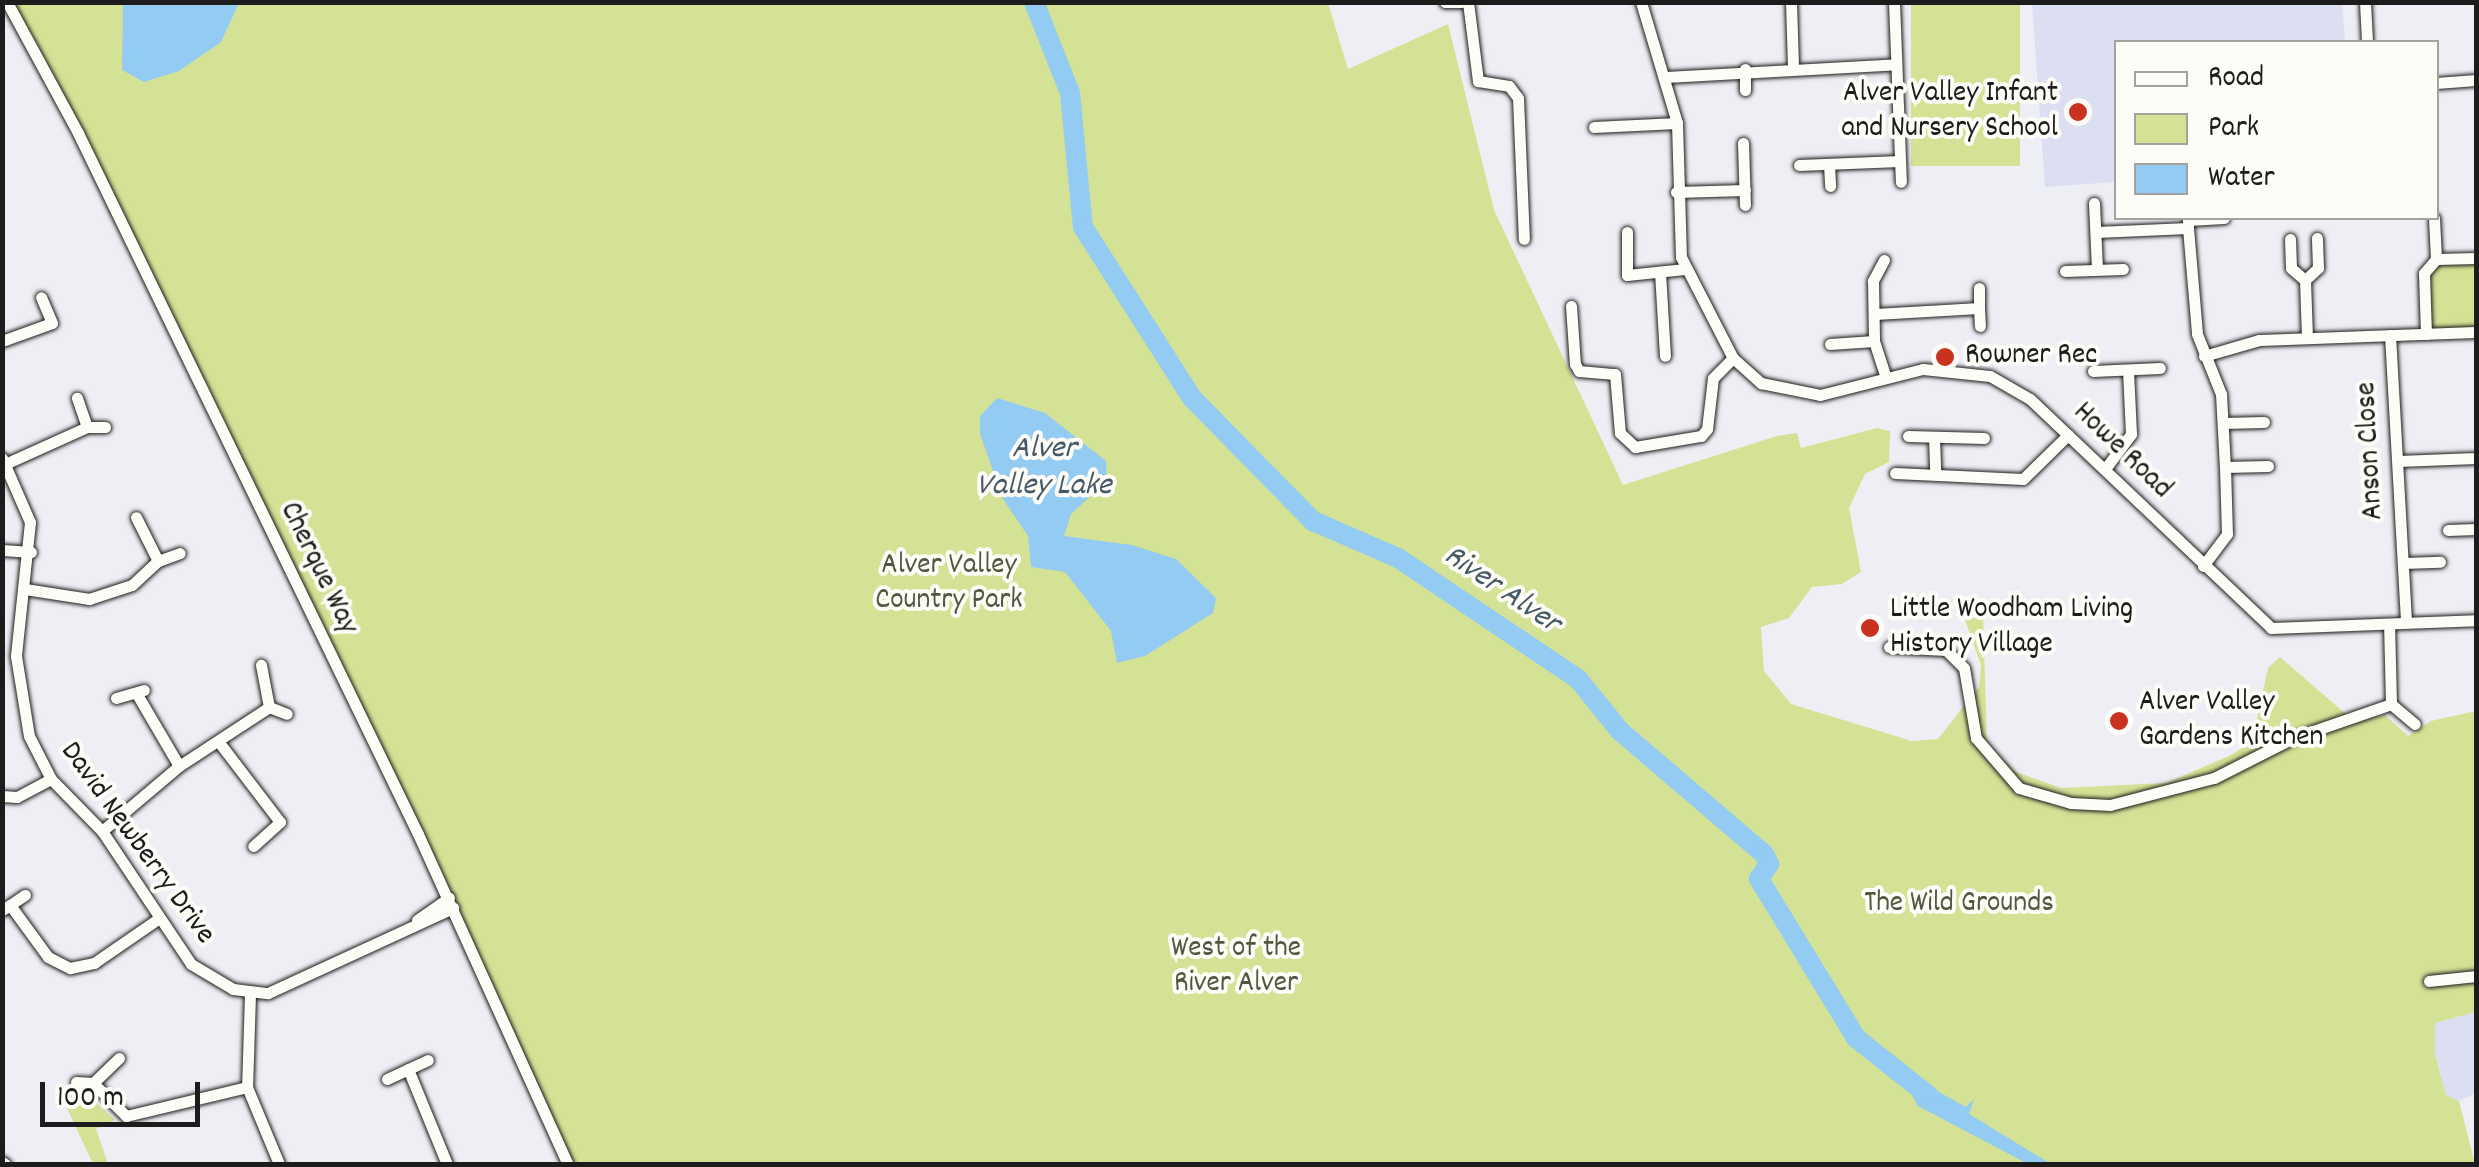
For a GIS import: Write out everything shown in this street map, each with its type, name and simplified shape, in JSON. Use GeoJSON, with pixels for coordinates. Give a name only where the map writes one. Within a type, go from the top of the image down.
{"type":"FeatureCollection","features":[{"type":"Feature","properties":{"kind":"street","name":"Cherque Way"},"geometry":{"type":"LineString","coordinates":[[6,2],[95,168],[451,903],[568,1164]]}},
{"type":"Feature","properties":{"kind":"street"},"geometry":{"type":"LineString","coordinates":[[1445,2],[1464,2],[1478,80],[1509,86],[1518,98],[1524,239]]}},
{"type":"Feature","properties":{"kind":"street","name":"Howe Road"},"geometry":{"type":"LineString","coordinates":[[1640,2],[1667,77],[1677,123],[1676,192],[1685,269],[1733,358],[1762,383],[1797,395],[1842,390],[1886,376],[1947,368],[1990,376],[2025,395],[2272,628],[2476,620]]}},
{"type":"Feature","properties":{"kind":"street"},"geometry":{"type":"LineString","coordinates":[[1791,2],[1793,66]]}},
{"type":"Feature","properties":{"kind":"street"},"geometry":{"type":"LineString","coordinates":[[1894,2],[1901,182]]}},
{"type":"Feature","properties":{"kind":"street"},"geometry":{"type":"LineString","coordinates":[[2365,2],[2367,40]]}},
{"type":"Feature","properties":{"kind":"street"},"geometry":{"type":"LineString","coordinates":[[1667,77],[1793,66],[1896,64]]}},
{"type":"Feature","properties":{"kind":"street"},"geometry":{"type":"LineString","coordinates":[[1745,69],[1745,90]]}},
{"type":"Feature","properties":{"kind":"street"},"geometry":{"type":"LineString","coordinates":[[2439,83],[2476,80]]}},
{"type":"Feature","properties":{"kind":"street"},"geometry":{"type":"LineString","coordinates":[[1594,127],[1677,123]]}},
{"type":"Feature","properties":{"kind":"street"},"geometry":{"type":"LineString","coordinates":[[1743,143],[1745,205]]}},
{"type":"Feature","properties":{"kind":"street"},"geometry":{"type":"LineString","coordinates":[[1798,165],[1900,161]]}},
{"type":"Feature","properties":{"kind":"street"},"geometry":{"type":"LineString","coordinates":[[1829,164],[1830,186]]}},
{"type":"Feature","properties":{"kind":"street"},"geometry":{"type":"LineString","coordinates":[[1676,192],[1745,190]]}},
{"type":"Feature","properties":{"kind":"street"},"geometry":{"type":"LineString","coordinates":[[2094,204],[2097,269]]}},
{"type":"Feature","properties":{"kind":"street"},"geometry":{"type":"LineString","coordinates":[[2188,220],[2204,356],[2221,394],[2225,468],[2227,534],[2203,566]]}},
{"type":"Feature","properties":{"kind":"street"},"geometry":{"type":"LineString","coordinates":[[2426,334],[2424,274],[2436,259],[2434,220]]}},
{"type":"Feature","properties":{"kind":"street"},"geometry":{"type":"LineString","coordinates":[[2096,232],[2188,228]]}},
{"type":"Feature","properties":{"kind":"street"},"geometry":{"type":"LineString","coordinates":[[1626,232],[1627,275],[1685,269]]}},
{"type":"Feature","properties":{"kind":"street"},"geometry":{"type":"LineString","coordinates":[[2305,280],[2318,268],[2317,238]]}},
{"type":"Feature","properties":{"kind":"street"},"geometry":{"type":"LineString","coordinates":[[2290,239],[2290,268],[2305,280],[2308,338]]}},
{"type":"Feature","properties":{"kind":"street"},"geometry":{"type":"LineString","coordinates":[[2436,259],[2476,258]]}},
{"type":"Feature","properties":{"kind":"street"},"geometry":{"type":"LineString","coordinates":[[1884,260],[1873,281],[1874,341],[1886,376]]}},
{"type":"Feature","properties":{"kind":"street"},"geometry":{"type":"LineString","coordinates":[[2065,271],[2123,268]]}},
{"type":"Feature","properties":{"kind":"street"},"geometry":{"type":"LineString","coordinates":[[1660,272],[1665,356]]}},
{"type":"Feature","properties":{"kind":"street"},"geometry":{"type":"LineString","coordinates":[[1979,288],[1980,326]]}},
{"type":"Feature","properties":{"kind":"street"},"geometry":{"type":"LineString","coordinates":[[2,341],[54,328],[41,297]]}},
{"type":"Feature","properties":{"kind":"street"},"geometry":{"type":"LineString","coordinates":[[1571,306],[1575,364],[1580,371],[1615,374],[1624,442],[1689,442],[1701,436],[1708,429],[1712,378],[1733,358]]}},
{"type":"Feature","properties":{"kind":"street"},"geometry":{"type":"LineString","coordinates":[[1875,314],[1979,308]]}},
{"type":"Feature","properties":{"kind":"street"},"geometry":{"type":"LineString","coordinates":[[2204,356],[2259,340],[2476,332]]}},
{"type":"Feature","properties":{"kind":"street","name":"Anson Close"},"geometry":{"type":"LineString","coordinates":[[2390,335],[2406,622]]}},
{"type":"Feature","properties":{"kind":"street"},"geometry":{"type":"LineString","coordinates":[[1830,344],[1874,341]]}},
{"type":"Feature","properties":{"kind":"street"},"geometry":{"type":"LineString","coordinates":[[2092,371],[2160,368]]}},
{"type":"Feature","properties":{"kind":"street"},"geometry":{"type":"LineString","coordinates":[[2105,468],[2131,434],[2128,370]]}},
{"type":"Feature","properties":{"kind":"street"},"geometry":{"type":"LineString","coordinates":[[77,398],[87,426]]}},
{"type":"Feature","properties":{"kind":"street"},"geometry":{"type":"LineString","coordinates":[[2223,424],[2264,422]]}},
{"type":"Feature","properties":{"kind":"street"},"geometry":{"type":"LineString","coordinates":[[4,461],[87,426],[105,427]]}},
{"type":"Feature","properties":{"kind":"street"},"geometry":{"type":"LineString","coordinates":[[1895,473],[2023,479],[2068,435]]}},
{"type":"Feature","properties":{"kind":"street"},"geometry":{"type":"LineString","coordinates":[[1908,436],[1984,438]]}},
{"type":"Feature","properties":{"kind":"street"},"geometry":{"type":"LineString","coordinates":[[1934,436],[1935,473]]}},
{"type":"Feature","properties":{"kind":"street"},"geometry":{"type":"LineString","coordinates":[[2398,461],[2476,458]]}},
{"type":"Feature","properties":{"kind":"street","name":"David Newberry Drive"},"geometry":{"type":"LineString","coordinates":[[4,461],[26,509],[31,552],[9,656],[29,736],[51,779],[102,831],[158,919],[202,974],[250,994]]}},
{"type":"Feature","properties":{"kind":"street"},"geometry":{"type":"LineString","coordinates":[[2225,468],[2268,466]]}},
{"type":"Feature","properties":{"kind":"street"},"geometry":{"type":"LineString","coordinates":[[136,517],[158,562]]}},
{"type":"Feature","properties":{"kind":"street"},"geometry":{"type":"LineString","coordinates":[[2448,530],[2476,529]]}},
{"type":"Feature","properties":{"kind":"street"},"geometry":{"type":"LineString","coordinates":[[2,550],[31,552]]}},
{"type":"Feature","properties":{"kind":"street"},"geometry":{"type":"LineString","coordinates":[[25,589],[104,597],[132,586],[158,562],[180,553]]}},
{"type":"Feature","properties":{"kind":"street"},"geometry":{"type":"LineString","coordinates":[[2403,564],[2440,562]]}},
{"type":"Feature","properties":{"kind":"street"},"geometry":{"type":"LineString","coordinates":[[2389,624],[2391,704],[2415,724]]}},
{"type":"Feature","properties":{"kind":"street"},"geometry":{"type":"LineString","coordinates":[[1889,647],[1946,650],[1964,668],[1976,738],[1992,763],[2019,788],[2070,804],[2156,796],[2391,704]]}},
{"type":"Feature","properties":{"kind":"street"},"geometry":{"type":"LineString","coordinates":[[261,665],[269,707]]}},
{"type":"Feature","properties":{"kind":"street"},"geometry":{"type":"LineString","coordinates":[[116,698],[140,693],[178,766]]}},
{"type":"Feature","properties":{"kind":"street"},"geometry":{"type":"LineString","coordinates":[[269,707],[286,714]]}},
{"type":"Feature","properties":{"kind":"street"},"geometry":{"type":"LineString","coordinates":[[102,831],[178,766],[269,707]]}},
{"type":"Feature","properties":{"kind":"street"},"geometry":{"type":"LineString","coordinates":[[218,741],[280,822],[294,824]]}},
{"type":"Feature","properties":{"kind":"street"},"geometry":{"type":"LineString","coordinates":[[2,796],[17,797],[51,779]]}},
{"type":"Feature","properties":{"kind":"street"},"geometry":{"type":"LineString","coordinates":[[254,846],[280,822]]}},
{"type":"Feature","properties":{"kind":"street"},"geometry":{"type":"LineString","coordinates":[[25,895],[6,908],[48,958],[70,968],[94,963],[158,919]]}},
{"type":"Feature","properties":{"kind":"street"},"geometry":{"type":"LineString","coordinates":[[279,1164],[248,1086],[250,994],[277,990],[451,903]]}},
{"type":"Feature","properties":{"kind":"street"},"geometry":{"type":"LineString","coordinates":[[2430,981],[2476,976]]}},
{"type":"Feature","properties":{"kind":"street"},"geometry":{"type":"LineString","coordinates":[[76,1082],[93,1083],[119,1058]]}},
{"type":"Feature","properties":{"kind":"street"},"geometry":{"type":"LineString","coordinates":[[386,1080],[428,1060]]}},
{"type":"Feature","properties":{"kind":"street"},"geometry":{"type":"LineString","coordinates":[[408,1069],[447,1164]]}},
{"type":"Feature","properties":{"kind":"street"},"geometry":{"type":"LineString","coordinates":[[93,1083],[113,1108],[132,1118],[190,1096],[248,1086]]}},
{"type":"Feature","properties":{"kind":"shaded area","name":"Alver Valley Infant and Nursery School"},"geometry":{"type":"Polygon","coordinates":[[[2032,3],[2342,3],[2345,40],[2114,40],[2114,182],[2045,187],[2032,3]]]}},
{"type":"Feature","properties":{"kind":"shaded area"},"geometry":{"type":"Polygon","coordinates":[[[2476,1012],[2476,1093],[2459,1101],[2446,1095],[2435,1054],[2435,1023],[2476,1012]]]}},
{"type":"Feature","properties":{"kind":"green space","name":"Alver Valley Country Park"},"geometry":{"type":"Polygon","coordinates":[[[11,3],[1328,3],[1348,69],[1448,24],[1494,210],[1623,485],[1777,436],[1797,433],[1801,448],[1877,428],[1890,431],[1889,462],[1865,474],[1849,508],[1861,572],[1842,584],[1812,587],[1789,618],[1761,627],[1764,671],[1791,704],[1912,741],[1938,739],[1979,687],[1981,665],[1965,620],[1983,615],[1987,743],[2016,772],[2061,788],[2166,783],[2229,756],[2252,742],[2268,668],[2280,657],[2355,722],[2385,715],[2408,736],[2431,721],[2476,711],[2476,1012],[2435,1023],[2435,1054],[2446,1095],[2459,1101],[2475,1164],[568,1164],[475,954],[11,3]]]}},
{"type":"Feature","properties":{"kind":"green space"},"geometry":{"type":"Polygon","coordinates":[[[1911,3],[2020,3],[2020,166],[1911,166],[1911,3]]]}},
{"type":"Feature","properties":{"kind":"green space"},"geometry":{"type":"Polygon","coordinates":[[[2434,264],[2474,264],[2476,327],[2429,329],[2429,268],[2434,264]]]}},
{"type":"Feature","properties":{"kind":"green space"},"geometry":{"type":"Polygon","coordinates":[[[57,1087],[84,1092],[115,1120],[96,1129],[108,1164],[93,1164],[57,1087]]]}},
{"type":"Feature","properties":{"kind":"water"},"geometry":{"type":"Polygon","coordinates":[[[123,2],[239,3],[221,42],[179,71],[144,82],[122,70],[123,2]]]}},
{"type":"Feature","properties":{"kind":"water","name":"Alver Valley Lake"},"geometry":{"type":"Polygon","coordinates":[[[997,398],[1045,413],[1106,461],[1107,481],[1071,514],[1064,536],[1132,545],[1176,559],[1216,598],[1213,613],[1145,656],[1117,663],[1111,631],[1065,572],[1031,567],[1028,536],[1003,499],[980,434],[980,416],[997,398]]]}},
{"type":"Feature","properties":{"kind":"water"},"geometry":{"type":"Polygon","coordinates":[[[1910,1076],[1966,1107],[1974,1099],[1969,1114],[2051,1164],[2028,1164],[1918,1106],[1906,1085],[1910,1076]]]}},
{"type":"Feature","properties":{"kind":"waterway","name":"River Alver"},"geometry":{"type":"LineString","coordinates":[[1034,2],[1070,93],[1083,227],[1192,398],[1313,521],[1398,558],[1578,679],[1620,731],[1764,854],[1769,864],[1759,879],[1856,1038],[1929,1096]]}},
{"type":"Feature","properties":{"kind":"place","name":"Alver Valley Infant and Nursery School"},"geometry":{"type":"Point","coordinates":[2078,112]}},
{"type":"Feature","properties":{"kind":"place","name":"Rowner Rec"},"geometry":{"type":"Point","coordinates":[1945,357]}},
{"type":"Feature","properties":{"kind":"place","name":"Little Woodham Living History Village"},"geometry":{"type":"Point","coordinates":[1870,628]}},
{"type":"Feature","properties":{"kind":"place","name":"Alver Valley Gardens Kitchen"},"geometry":{"type":"Point","coordinates":[2119,721]}},
{"type":"Feature","properties":{"kind":"park label","name":"The Wild Grounds"},"geometry":{"type":"Point","coordinates":[1959,905]}},
{"type":"Feature","properties":{"kind":"park label","name":"West of the River Alver"},"geometry":{"type":"Point","coordinates":[1236,967]}}]}
